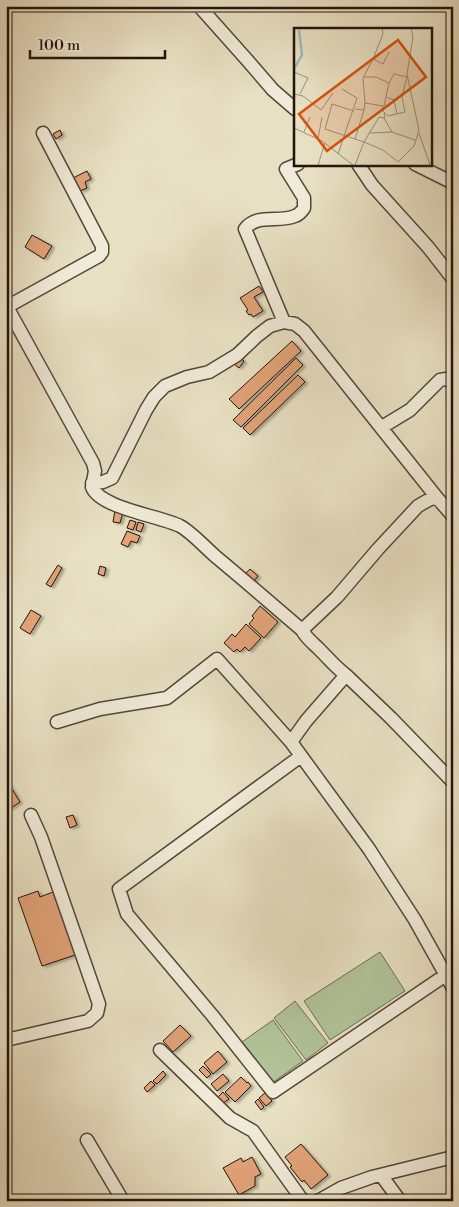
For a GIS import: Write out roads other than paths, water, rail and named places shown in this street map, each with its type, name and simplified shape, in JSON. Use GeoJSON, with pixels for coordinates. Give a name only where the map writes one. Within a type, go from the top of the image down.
{"type":"FeatureCollection","features":[{"type":"Feature","properties":{"kind":"street"},"geometry":{"type":"LineString","coordinates":[[199,6],[273,90],[294,108]]}},
{"type":"Feature","properties":{"kind":"street"},"geometry":{"type":"LineString","coordinates":[[43,133],[102,246],[102,252],[99,256],[12,304],[6,304],[93,463],[95,471],[92,483],[94,490],[103,500],[138,514],[157,517],[182,527],[302,630],[304,635],[335,667],[391,718],[453,782]]}},
{"type":"Feature","properties":{"kind":"street"},"geometry":{"type":"LineString","coordinates":[[284,322],[245,229],[249,224],[260,220],[275,220],[296,216],[304,208],[304,198],[286,169],[296,165]]}},
{"type":"Feature","properties":{"kind":"street"},"geometry":{"type":"LineString","coordinates":[[359,165],[372,185],[428,247],[453,279]]}},
{"type":"Feature","properties":{"kind":"street"},"geometry":{"type":"LineString","coordinates":[[417,165],[453,183]]}},
{"type":"Feature","properties":{"kind":"street"},"geometry":{"type":"LineString","coordinates":[[92,483],[103,482],[112,478],[146,410],[154,397],[165,386],[187,377],[209,372],[236,355],[270,326],[284,322],[295,324],[304,330],[453,516]]}},
{"type":"Feature","properties":{"kind":"street"},"geometry":{"type":"LineString","coordinates":[[382,427],[410,410],[440,380],[446,379],[453,382]]}},
{"type":"Feature","properties":{"kind":"street"},"geometry":{"type":"LineString","coordinates":[[302,630],[337,597],[418,506],[432,498],[438,499]]}},
{"type":"Feature","properties":{"kind":"street"},"geometry":{"type":"LineString","coordinates":[[57,722],[100,709],[167,698],[216,659],[291,742],[369,849],[449,973],[453,988]]}},
{"type":"Feature","properties":{"kind":"street"},"geometry":{"type":"LineString","coordinates":[[291,742],[306,721],[346,675]]}},
{"type":"Feature","properties":{"kind":"street"},"geometry":{"type":"LineString","coordinates":[[301,756],[119,889],[128,914],[273,1092],[449,973]]}},
{"type":"Feature","properties":{"kind":"street"},"geometry":{"type":"LineString","coordinates":[[6,1040],[88,1021],[97,1013],[99,1004],[44,846],[31,815]]}},
{"type":"Feature","properties":{"kind":"street"},"geometry":{"type":"LineString","coordinates":[[160,1050],[230,1118],[254,1131],[303,1201]]}},
{"type":"Feature","properties":{"kind":"street"},"geometry":{"type":"LineString","coordinates":[[87,1140],[123,1201]]}},
{"type":"Feature","properties":{"kind":"street"},"geometry":{"type":"LineString","coordinates":[[318,1201],[341,1188],[381,1175],[453,1157]]}},
{"type":"Feature","properties":{"kind":"street"},"geometry":{"type":"LineString","coordinates":[[381,1175],[400,1201]]}}]}
